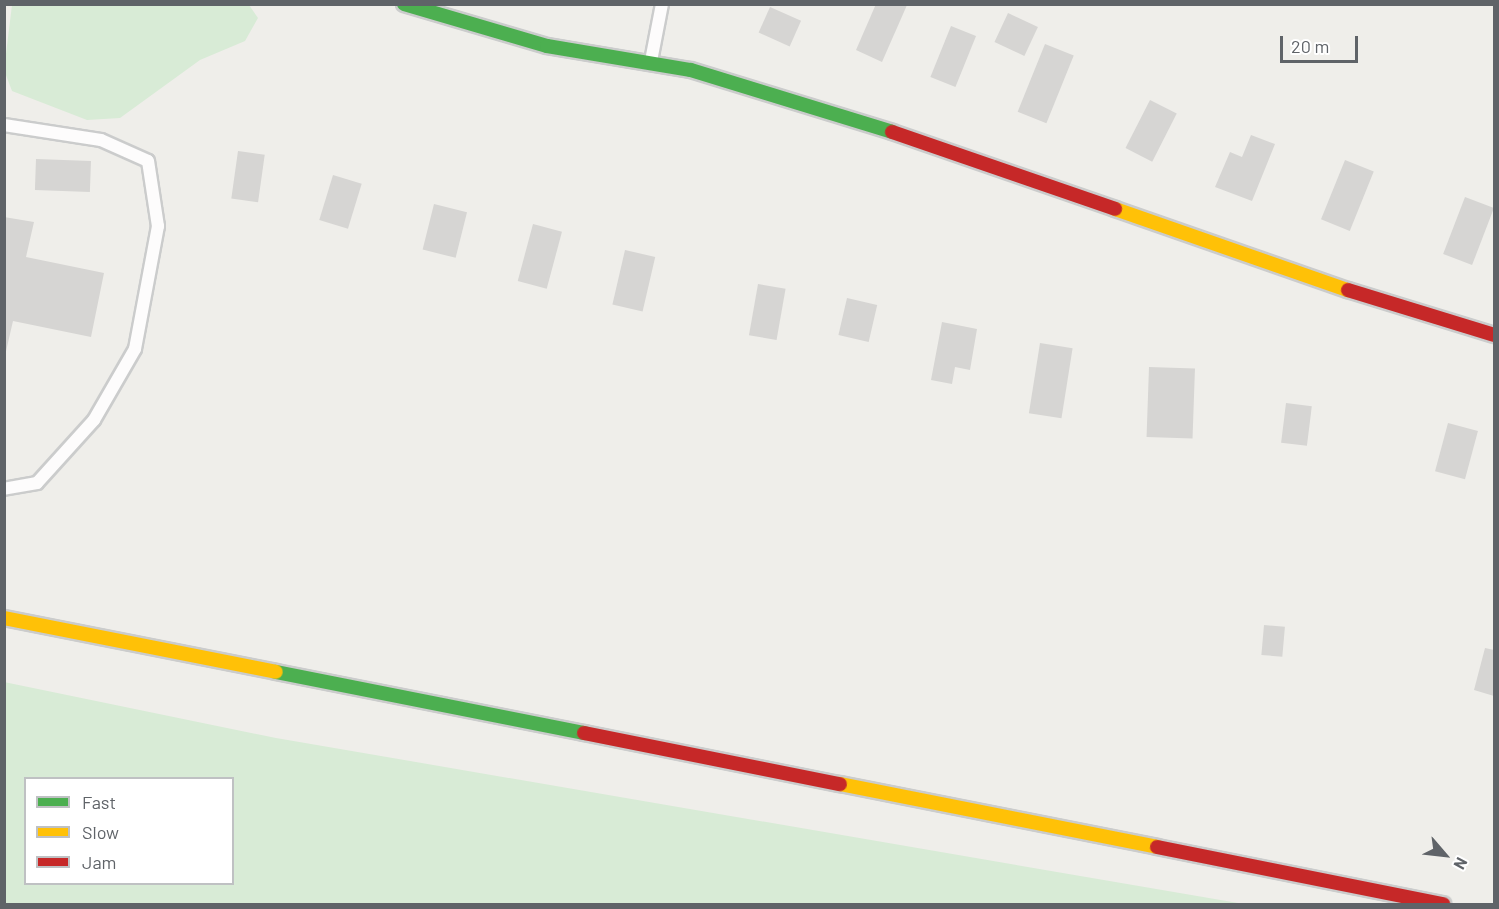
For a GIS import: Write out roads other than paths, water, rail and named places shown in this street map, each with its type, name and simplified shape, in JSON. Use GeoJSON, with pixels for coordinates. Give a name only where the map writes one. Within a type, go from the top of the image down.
{"type":"FeatureCollection","features":[{"type":"Feature","properties":{"kind":"street"},"geometry":{"type":"LineString","coordinates":[[404,4],[547,46],[651,61],[847,116],[1411,312],[1494,334]]}},
{"type":"Feature","properties":{"kind":"street"},"geometry":{"type":"LineString","coordinates":[[4,618],[1443,904]]}},
{"type":"Feature","properties":{"kind":"lane"},"geometry":{"type":"LineString","coordinates":[[651,61],[662,4]]}},
{"type":"Feature","properties":{"kind":"lane"},"geometry":{"type":"LineString","coordinates":[[4,125],[101,140],[148,161],[158,226],[135,349],[94,420],[37,483],[4,489]]}}]}
